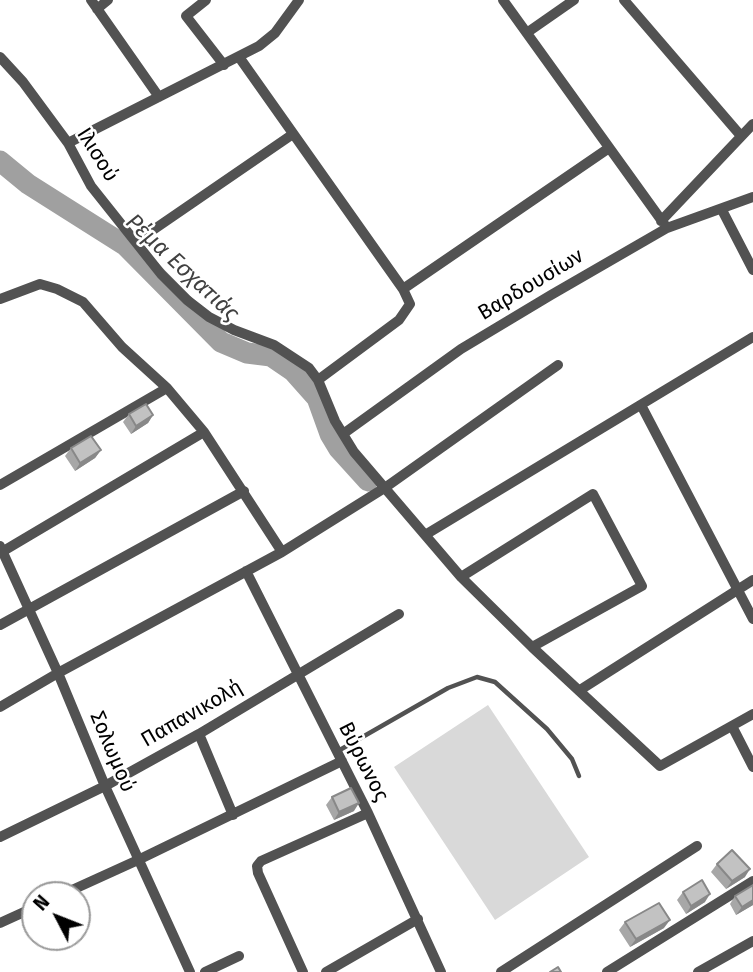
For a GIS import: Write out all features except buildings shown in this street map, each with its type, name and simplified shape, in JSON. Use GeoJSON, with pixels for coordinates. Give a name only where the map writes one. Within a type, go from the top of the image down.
{"type":"FeatureCollection","features":[{"type":"Feature","properties":{"kind":"street"},"geometry":{"type":"LineString","coordinates":[[108,0],[94,5],[159,97]]}},
{"type":"Feature","properties":{"kind":"street"},"geometry":{"type":"LineString","coordinates":[[206,0],[186,16],[224,65]]}},
{"type":"Feature","properties":{"kind":"street"},"geometry":{"type":"LineString","coordinates":[[68,142],[239,57],[275,33],[290,16],[299,0]]}},
{"type":"Feature","properties":{"kind":"street"},"geometry":{"type":"LineString","coordinates":[[503,0],[528,32]]}},
{"type":"Feature","properties":{"kind":"street"},"geometry":{"type":"LineString","coordinates":[[574,0],[525,33],[664,225],[753,124]]}},
{"type":"Feature","properties":{"kind":"street"},"geometry":{"type":"LineString","coordinates":[[625,0],[741,136]]}},
{"type":"Feature","properties":{"kind":"street","name":"Ιλισού"},"geometry":{"type":"LineString","coordinates":[[0,57],[23,82],[68,142],[91,186],[162,274],[187,300],[209,317],[274,345],[296,358],[318,380],[335,421],[355,452],[461,577],[660,766],[732,726]]}},
{"type":"Feature","properties":{"kind":"street"},"geometry":{"type":"LineString","coordinates":[[239,57],[403,289],[410,304],[399,320],[318,380]]}},
{"type":"Feature","properties":{"kind":"street"},"geometry":{"type":"LineString","coordinates":[[137,241],[293,134]]}},
{"type":"Feature","properties":{"kind":"street"},"geometry":{"type":"LineString","coordinates":[[403,289],[609,148]]}},
{"type":"Feature","properties":{"kind":"street","name":"Βαρδουσίων"},"geometry":{"type":"LineString","coordinates":[[343,434],[461,349],[664,225],[722,210],[753,197]]}},
{"type":"Feature","properties":{"kind":"street"},"geometry":{"type":"LineString","coordinates":[[722,210],[753,270]]}},
{"type":"Feature","properties":{"kind":"street"},"geometry":{"type":"LineString","coordinates":[[0,299],[40,284],[83,302],[122,347],[167,388],[204,432],[282,552]]}},
{"type":"Feature","properties":{"kind":"street"},"geometry":{"type":"LineString","coordinates":[[425,535],[753,337]]}},
{"type":"Feature","properties":{"kind":"street"},"geometry":{"type":"LineString","coordinates":[[0,707],[282,552],[386,487],[558,365]]}},
{"type":"Feature","properties":{"kind":"street"},"geometry":{"type":"LineString","coordinates":[[0,485],[167,388]]}},
{"type":"Feature","properties":{"kind":"street"},"geometry":{"type":"LineString","coordinates":[[640,405],[753,619]]}},
{"type":"Feature","properties":{"kind":"street"},"geometry":{"type":"LineString","coordinates":[[1,551],[204,432]]}},
{"type":"Feature","properties":{"kind":"street"},"geometry":{"type":"LineString","coordinates":[[0,625],[244,491]]}},
{"type":"Feature","properties":{"kind":"street"},"geometry":{"type":"LineString","coordinates":[[461,577],[593,494],[642,586],[533,647]]}},
{"type":"Feature","properties":{"kind":"street","name":"Σολωμού"},"geometry":{"type":"LineString","coordinates":[[1,551],[190,972]]}},
{"type":"Feature","properties":{"kind":"street","name":"Βύρωνος"},"geometry":{"type":"LineString","coordinates":[[246,571],[368,813],[440,972]]}},
{"type":"Feature","properties":{"kind":"street"},"geometry":{"type":"LineString","coordinates":[[580,690],[753,580]]}},
{"type":"Feature","properties":{"kind":"street","name":"Παπανικολή"},"geometry":{"type":"LineString","coordinates":[[0,837],[105,786],[199,734],[399,614]]}},
{"type":"Feature","properties":{"kind":"street"},"geometry":{"type":"LineString","coordinates":[[753,715],[732,726],[753,767]]}},
{"type":"Feature","properties":{"kind":"street"},"geometry":{"type":"LineString","coordinates":[[199,734],[233,815]]}},
{"type":"Feature","properties":{"kind":"street"},"geometry":{"type":"LineString","coordinates":[[91,881],[233,815],[339,756]]}},
{"type":"Feature","properties":{"kind":"street"},"geometry":{"type":"LineString","coordinates":[[303,972],[257,866],[261,861],[368,813]]}},
{"type":"Feature","properties":{"kind":"street"},"geometry":{"type":"LineString","coordinates":[[501,972],[697,846]]}},
{"type":"Feature","properties":{"kind":"street"},"geometry":{"type":"LineString","coordinates":[[607,972],[753,881]]}},
{"type":"Feature","properties":{"kind":"street"},"geometry":{"type":"LineString","coordinates":[[0,923],[21,913]]}},
{"type":"Feature","properties":{"kind":"street"},"geometry":{"type":"LineString","coordinates":[[326,972],[418,919]]}},
{"type":"Feature","properties":{"kind":"street"},"geometry":{"type":"LineString","coordinates":[[698,972],[753,941]]}},
{"type":"Feature","properties":{"kind":"street"},"geometry":{"type":"LineString","coordinates":[[205,972],[239,956]]}},
{"type":"Feature","properties":{"kind":"lane"},"geometry":{"type":"LineString","coordinates":[[339,756],[448,688],[477,677],[495,682],[547,729],[572,759],[579,776]]}},
{"type":"Feature","properties":{"kind":"shaded area"},"geometry":{"type":"Polygon","coordinates":[[[488,705],[589,857],[495,920],[394,767],[488,705]]]}},
{"type":"Feature","properties":{"kind":"waterway","name":"Ρέμα Εσχατιάς"},"geometry":{"type":"LineString","coordinates":[[0,161],[28,184],[126,246],[221,342],[247,353],[271,356],[293,371],[317,398],[330,434],[339,449],[368,481]]}}]}
